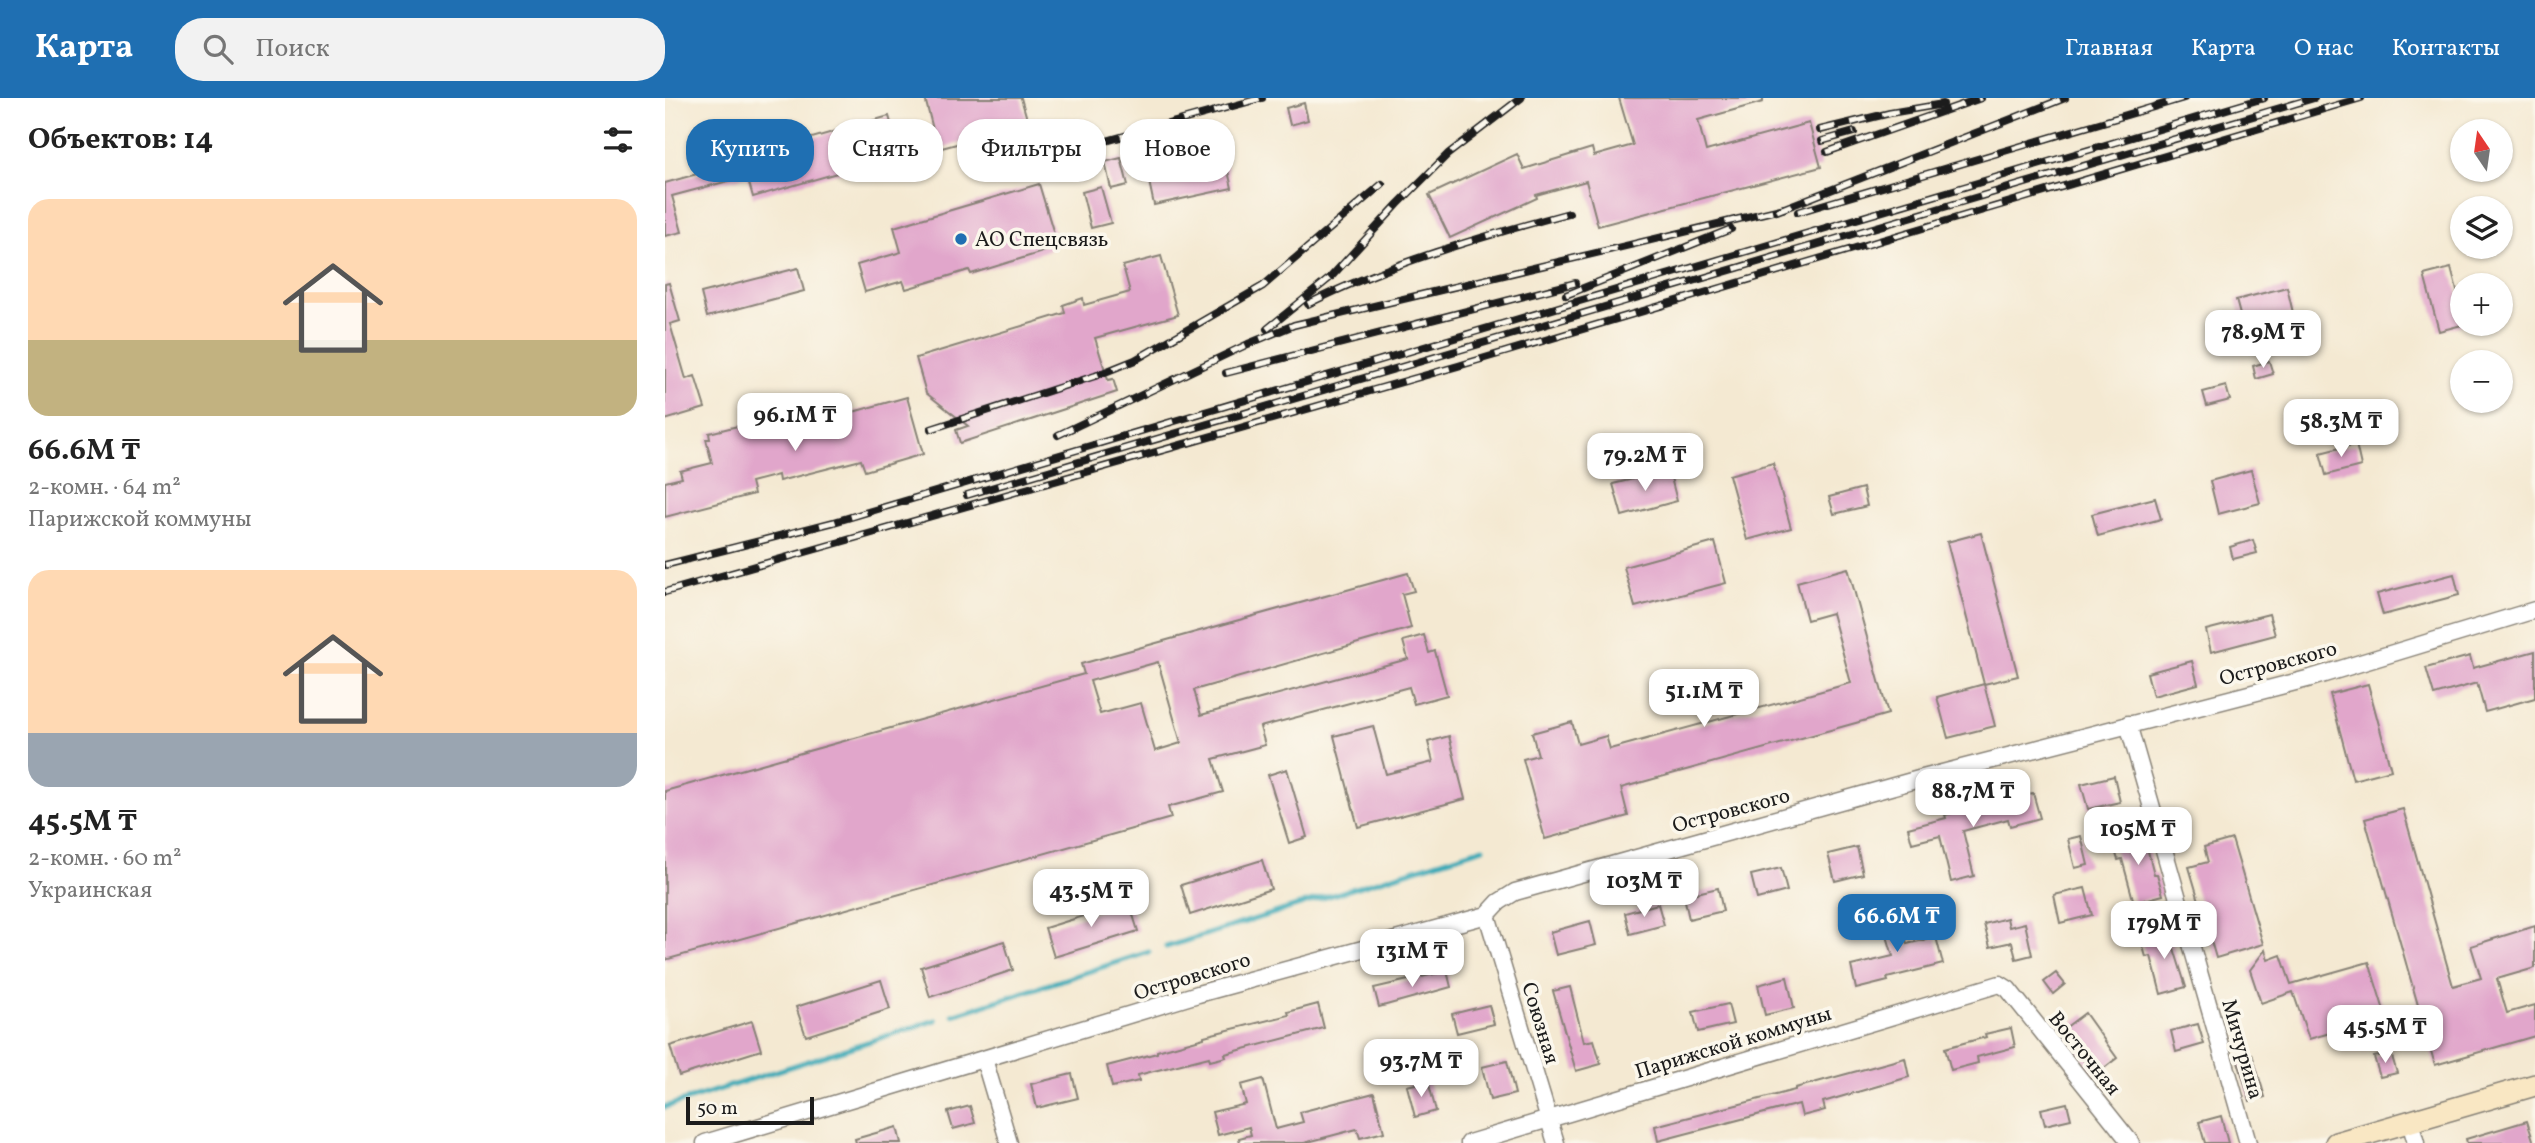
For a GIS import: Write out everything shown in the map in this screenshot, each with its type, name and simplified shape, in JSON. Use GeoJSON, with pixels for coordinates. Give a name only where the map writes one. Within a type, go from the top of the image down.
{"type":"FeatureCollection","features":[{"type":"Feature","properties":{"kind":"street","name":"Островского"},"geometry":{"type":"LineString","coordinates":[[705,1143],[1198,994],[1487,915],[1499,902],[1515,892],[2128,724],[2311,678],[2535,610]]}},
{"type":"Feature","properties":{"kind":"street","name":"Мичурина"},"geometry":{"type":"LineString","coordinates":[[2128,724],[2248,1143]]}},
{"type":"Feature","properties":{"kind":"street","name":"Союзная"},"geometry":{"type":"LineString","coordinates":[[1487,915],[1556,1143]]}},
{"type":"Feature","properties":{"kind":"street","name":"Парижской коммуны"},"geometry":{"type":"LineString","coordinates":[[1469,1143],[2000,984],[2008,989]]}},
{"type":"Feature","properties":{"kind":"street","name":"Восточная"},"geometry":{"type":"LineString","coordinates":[[2008,989],[2131,1143]]}},
{"type":"Feature","properties":{"kind":"street"},"geometry":{"type":"LineString","coordinates":[[984,1059],[1009,1143]]}},
{"type":"Feature","properties":{"kind":"street"},"geometry":{"type":"LineString","coordinates":[[2336,1143],[2535,1085]]}},
{"type":"Feature","properties":{"kind":"street"},"geometry":{"type":"LineString","coordinates":[[2410,1122],[2416,1143]]}},
{"type":"Feature","properties":{"kind":"building"},"geometry":{"type":"Polygon","coordinates":[[[925,98],[1021,98],[1027,119],[957,119],[957,144],[943,148],[943,119],[930,119],[925,98]]]}},
{"type":"Feature","properties":{"kind":"building"},"geometry":{"type":"Polygon","coordinates":[[[1619,98],[1763,98],[1763,102],[1698,120],[1706,151],[1809,123],[1821,167],[1598,226],[1586,181],[1536,195],[1537,198],[1450,238],[1429,195],[1517,154],[1524,169],[1592,148],[1594,156],[1633,145],[1619,98]]]}},
{"type":"Feature","properties":{"kind":"building"},"geometry":{"type":"Polygon","coordinates":[[[1304,103],[1308,120],[1290,125],[1286,108],[1304,103]]]}},
{"type":"Feature","properties":{"kind":"building"},"geometry":{"type":"Polygon","coordinates":[[[828,133],[828,176],[814,180],[814,137],[828,133]]]}},
{"type":"Feature","properties":{"kind":"building"},"geometry":{"type":"Polygon","coordinates":[[[1120,158],[1120,182],[1127,182],[1128,185],[1111,189],[1106,162],[1120,158]]]}},
{"type":"Feature","properties":{"kind":"building"},"geometry":{"type":"Polygon","coordinates":[[[686,177],[686,182],[724,182],[672,196],[682,232],[665,236],[665,183],[686,177]]]}},
{"type":"Feature","properties":{"kind":"building"},"geometry":{"type":"Polygon","coordinates":[[[749,182],[806,182],[753,197],[749,182]]]}},
{"type":"Feature","properties":{"kind":"building"},"geometry":{"type":"Polygon","coordinates":[[[1149,182],[1231,182],[1232,188],[1154,205],[1149,182]]]}},
{"type":"Feature","properties":{"kind":"building","name":"АО Спецсвязь"},"geometry":{"type":"Polygon","coordinates":[[[1039,184],[1054,234],[1049,250],[971,274],[969,270],[906,289],[903,281],[865,292],[857,265],[901,252],[894,227],[1039,184]]]}},
{"type":"Feature","properties":{"kind":"building"},"geometry":{"type":"Polygon","coordinates":[[[1101,187],[1111,223],[1091,228],[1082,192],[1101,187]]]}},
{"type":"Feature","properties":{"kind":"building"},"geometry":{"type":"Polygon","coordinates":[[[1161,256],[1178,315],[1095,338],[1108,380],[1113,379],[1117,392],[960,443],[956,430],[968,426],[926,393],[916,358],[1065,313],[1063,305],[1083,298],[1084,305],[1130,292],[1123,266],[1161,256]]]}},
{"type":"Feature","properties":{"kind":"building"},"geometry":{"type":"Polygon","coordinates":[[[798,268],[804,291],[707,317],[701,293],[798,268]]]}},
{"type":"Feature","properties":{"kind":"building"},"geometry":{"type":"Polygon","coordinates":[[[2451,268],[2450,328],[2439,331],[2424,275],[2451,268]]]}},
{"type":"Feature","properties":{"kind":"building"},"geometry":{"type":"Polygon","coordinates":[[[669,283],[680,321],[670,324],[686,379],[695,376],[705,408],[665,420],[665,284],[669,283]]]}},
{"type":"Feature","properties":{"kind":"building"},"geometry":{"type":"Polygon","coordinates":[[[2287,287],[2293,313],[2243,326],[2236,300],[2287,287]]]}},
{"type":"Feature","properties":{"kind":"building"},"geometry":{"type":"Polygon","coordinates":[[[2269,361],[2273,374],[2256,379],[2253,366],[2269,361]]]}},
{"type":"Feature","properties":{"kind":"building"},"geometry":{"type":"Polygon","coordinates":[[[2226,386],[2230,400],[2207,406],[2203,392],[2226,386]]]}},
{"type":"Feature","properties":{"kind":"building"},"geometry":{"type":"Polygon","coordinates":[[[907,397],[923,454],[865,471],[861,460],[779,481],[778,475],[751,482],[754,494],[665,517],[665,482],[682,478],[680,471],[712,463],[706,439],[710,439],[709,433],[746,424],[749,435],[841,412],[842,415],[907,397]]]}},
{"type":"Feature","properties":{"kind":"building"},"geometry":{"type":"Polygon","coordinates":[[[2356,444],[2361,466],[2326,475],[2320,453],[2356,444]]]}},
{"type":"Feature","properties":{"kind":"building"},"geometry":{"type":"Polygon","coordinates":[[[1773,463],[1791,528],[1747,540],[1729,475],[1773,463]]]}},
{"type":"Feature","properties":{"kind":"building"},"geometry":{"type":"Polygon","coordinates":[[[1669,470],[1677,501],[1622,516],[1613,484],[1669,470]]]}},
{"type":"Feature","properties":{"kind":"building"},"geometry":{"type":"Polygon","coordinates":[[[2251,470],[2260,503],[2218,514],[2210,481],[2251,470]]]}},
{"type":"Feature","properties":{"kind":"building"},"geometry":{"type":"Polygon","coordinates":[[[1863,488],[1867,506],[1834,514],[1829,497],[1863,488]]]}},
{"type":"Feature","properties":{"kind":"building"},"geometry":{"type":"Polygon","coordinates":[[[2155,498],[2161,519],[2098,536],[2092,514],[2155,498]]]}},
{"type":"Feature","properties":{"kind":"building"},"geometry":{"type":"Polygon","coordinates":[[[1981,533],[2018,676],[1984,684],[1947,542],[1981,533]]]}},
{"type":"Feature","properties":{"kind":"building"},"geometry":{"type":"Polygon","coordinates":[[[2253,540],[2257,553],[2233,559],[2230,547],[2253,540]]]}},
{"type":"Feature","properties":{"kind":"building"},"geometry":{"type":"Polygon","coordinates":[[[1715,542],[1726,583],[1635,607],[1624,567],[1715,542]]]}},
{"type":"Feature","properties":{"kind":"building"},"geometry":{"type":"Polygon","coordinates":[[[1848,568],[1888,714],[1621,788],[1628,816],[1545,839],[1523,759],[1538,755],[1532,733],[1572,722],[1578,744],[1606,736],[1610,749],[1851,683],[1832,613],[1807,620],[1797,582],[1848,568]]]}},
{"type":"Feature","properties":{"kind":"building"},"geometry":{"type":"Polygon","coordinates":[[[1408,573],[1414,591],[1402,594],[1411,628],[1194,690],[1201,715],[1408,659],[1403,641],[1424,635],[1429,653],[1435,651],[1447,695],[1414,704],[1409,687],[1260,727],[1265,745],[1213,759],[1223,792],[1168,807],[1171,818],[665,960],[665,791],[1084,674],[1081,664],[1408,573]],[[1158,662],[1090,681],[1100,714],[1141,703],[1155,751],[1181,743],[1158,662]]]}},
{"type":"Feature","properties":{"kind":"building"},"geometry":{"type":"Polygon","coordinates":[[[2454,574],[2459,595],[2383,615],[2377,594],[2454,574]]]}},
{"type":"Feature","properties":{"kind":"building"},"geometry":{"type":"Polygon","coordinates":[[[2269,614],[2275,635],[2211,652],[2206,630],[2269,614]]]}},
{"type":"Feature","properties":{"kind":"building"},"geometry":{"type":"Polygon","coordinates":[[[2535,651],[2535,698],[2485,712],[2477,683],[2434,695],[2426,668],[2470,656],[2473,668],[2535,651]]]}},
{"type":"Feature","properties":{"kind":"building"},"geometry":{"type":"Polygon","coordinates":[[[2192,661],[2198,684],[2153,696],[2147,673],[2192,661]]]}},
{"type":"Feature","properties":{"kind":"building"},"geometry":{"type":"Polygon","coordinates":[[[1984,684],[1995,726],[1948,738],[1937,697],[1984,684]]]}},
{"type":"Feature","properties":{"kind":"building"},"geometry":{"type":"Polygon","coordinates":[[[2368,684],[2391,770],[2353,780],[2330,694],[2368,684]]]}},
{"type":"Feature","properties":{"kind":"building"},"geometry":{"type":"Polygon","coordinates":[[[1373,726],[1386,774],[1433,762],[1428,742],[1449,736],[1465,799],[1358,827],[1334,736],[1373,726]]]}},
{"type":"Feature","properties":{"kind":"building"},"geometry":{"type":"Polygon","coordinates":[[[1287,769],[1307,837],[1289,843],[1268,775],[1287,769]]]}},
{"type":"Feature","properties":{"kind":"building"},"geometry":{"type":"Polygon","coordinates":[[[2114,776],[2120,802],[2088,809],[2081,784],[2114,776]]]}},
{"type":"Feature","properties":{"kind":"building"},"geometry":{"type":"Polygon","coordinates":[[[2033,793],[2040,818],[2010,826],[2008,819],[1963,831],[1974,876],[1951,882],[1940,836],[1912,843],[1908,828],[1946,818],[1945,815],[2033,793]]]}},
{"type":"Feature","properties":{"kind":"building"},"geometry":{"type":"Polygon","coordinates":[[[2403,809],[2453,986],[2481,978],[2471,946],[2535,926],[2535,968],[2497,979],[2507,1013],[2535,1005],[2535,1036],[2435,1065],[2365,819],[2403,809]]]}},
{"type":"Feature","properties":{"kind":"building"},"geometry":{"type":"Polygon","coordinates":[[[2143,832],[2154,874],[2157,874],[2163,895],[2134,903],[2122,859],[2118,860],[2112,841],[2143,832]]]}},
{"type":"Feature","properties":{"kind":"building"},"geometry":{"type":"Polygon","coordinates":[[[2081,836],[2088,865],[2075,868],[2068,839],[2081,836]]]}},
{"type":"Feature","properties":{"kind":"building"},"geometry":{"type":"Polygon","coordinates":[[[2232,839],[2263,944],[2216,958],[2189,867],[2208,862],[2204,847],[2232,839]]]}},
{"type":"Feature","properties":{"kind":"building"},"geometry":{"type":"Polygon","coordinates":[[[1857,847],[1863,874],[1835,881],[1828,854],[1857,847]]]}},
{"type":"Feature","properties":{"kind":"building"},"geometry":{"type":"Polygon","coordinates":[[[1262,860],[1271,889],[1190,915],[1181,885],[1262,860]]]}},
{"type":"Feature","properties":{"kind":"building"},"geometry":{"type":"Polygon","coordinates":[[[1781,868],[1787,891],[1757,899],[1751,875],[1781,868]]]}},
{"type":"Feature","properties":{"kind":"building"},"geometry":{"type":"Polygon","coordinates":[[[1718,888],[1723,911],[1689,919],[1684,896],[1718,888]]]}},
{"type":"Feature","properties":{"kind":"building"},"geometry":{"type":"Polygon","coordinates":[[[2085,888],[2092,915],[2060,923],[2054,895],[2085,888]]]}},
{"type":"Feature","properties":{"kind":"building"},"geometry":{"type":"Polygon","coordinates":[[[1129,902],[1138,931],[1054,957],[1045,928],[1129,902]]]}},
{"type":"Feature","properties":{"kind":"building"},"geometry":{"type":"Polygon","coordinates":[[[1658,904],[1664,925],[1630,934],[1625,913],[1658,904]]]}},
{"type":"Feature","properties":{"kind":"building"},"geometry":{"type":"Polygon","coordinates":[[[1897,904],[1907,944],[1936,937],[1943,964],[1856,989],[1851,966],[1893,956],[1879,909],[1897,904]]]}},
{"type":"Feature","properties":{"kind":"building"},"geometry":{"type":"Polygon","coordinates":[[[2007,918],[2009,927],[2025,923],[2032,955],[2016,959],[2012,942],[1990,947],[1984,924],[2007,918]]]}},
{"type":"Feature","properties":{"kind":"building"},"geometry":{"type":"Polygon","coordinates":[[[1590,921],[1596,945],[1556,955],[1550,932],[1590,921]]]}},
{"type":"Feature","properties":{"kind":"building"},"geometry":{"type":"Polygon","coordinates":[[[2168,929],[2186,987],[2161,994],[2151,956],[2146,957],[2140,936],[2168,929]]]}},
{"type":"Feature","properties":{"kind":"building"},"geometry":{"type":"Polygon","coordinates":[[[1004,941],[1013,970],[930,997],[921,967],[1004,941]]]}},
{"type":"Feature","properties":{"kind":"building"},"geometry":{"type":"Polygon","coordinates":[[[2265,950],[2268,960],[2281,955],[2291,984],[2369,962],[2386,1017],[2309,1039],[2293,992],[2261,1003],[2250,970],[2265,950]]]}},
{"type":"Feature","properties":{"kind":"building"},"geometry":{"type":"Polygon","coordinates":[[[1447,971],[1451,987],[1379,1007],[1374,988],[1447,971]]]}},
{"type":"Feature","properties":{"kind":"building"},"geometry":{"type":"Polygon","coordinates":[[[2056,973],[2065,984],[2053,994],[2044,982],[2056,973]]]}},
{"type":"Feature","properties":{"kind":"building"},"geometry":{"type":"Polygon","coordinates":[[[1787,977],[1794,1008],[1765,1015],[1758,985],[1787,977]]]}},
{"type":"Feature","properties":{"kind":"building"},"geometry":{"type":"Polygon","coordinates":[[[881,980],[890,1009],[806,1036],[796,1007],[881,980]]]}},
{"type":"Feature","properties":{"kind":"building"},"geometry":{"type":"Polygon","coordinates":[[[1570,987],[1584,1042],[1594,1040],[1601,1064],[1576,1071],[1553,991],[1570,987]]]}},
{"type":"Feature","properties":{"kind":"building"},"geometry":{"type":"Polygon","coordinates":[[[1318,1004],[1324,1028],[1225,1054],[1226,1057],[1210,1061],[1209,1057],[1138,1075],[1139,1081],[1112,1087],[1107,1066],[1157,1053],[1204,1036],[1289,1015],[1288,1012],[1318,1004]]]}},
{"type":"Feature","properties":{"kind":"building"},"geometry":{"type":"Polygon","coordinates":[[[1728,1004],[1733,1024],[1698,1032],[1693,1012],[1728,1004]]]}},
{"type":"Feature","properties":{"kind":"building"},"geometry":{"type":"Polygon","coordinates":[[[1489,1005],[1494,1024],[1457,1033],[1452,1014],[1489,1005]]]}},
{"type":"Feature","properties":{"kind":"building"},"geometry":{"type":"Polygon","coordinates":[[[2085,1013],[2117,1058],[2095,1075],[2061,1031],[2085,1013]]]}},
{"type":"Feature","properties":{"kind":"building"},"geometry":{"type":"Polygon","coordinates":[[[752,1021],[761,1050],[679,1076],[670,1046],[752,1021]]]}},
{"type":"Feature","properties":{"kind":"building"},"geometry":{"type":"Polygon","coordinates":[[[2198,1024],[2204,1044],[2176,1052],[2171,1031],[2198,1024]]]}},
{"type":"Feature","properties":{"kind":"building"},"geometry":{"type":"Polygon","coordinates":[[[2011,1028],[2015,1047],[1977,1057],[1978,1063],[1951,1070],[1945,1048],[2011,1028]]]}},
{"type":"Feature","properties":{"kind":"building"},"geometry":{"type":"Polygon","coordinates":[[[2391,1053],[2397,1073],[2380,1077],[2374,1057],[2391,1053]]]}},
{"type":"Feature","properties":{"kind":"building"},"geometry":{"type":"Polygon","coordinates":[[[2252,1054],[2265,1097],[2250,1101],[2237,1058],[2252,1054]]]}},
{"type":"Feature","properties":{"kind":"building"},"geometry":{"type":"Polygon","coordinates":[[[1905,1058],[1909,1077],[1823,1102],[1825,1110],[1802,1116],[1799,1104],[1658,1141],[1655,1126],[1905,1058]]]}},
{"type":"Feature","properties":{"kind":"building"},"geometry":{"type":"Polygon","coordinates":[[[1507,1061],[1515,1094],[1490,1100],[1482,1067],[1507,1061]]]}},
{"type":"Feature","properties":{"kind":"building"},"geometry":{"type":"Polygon","coordinates":[[[1072,1074],[1078,1098],[1037,1108],[1031,1084],[1072,1074]]]}},
{"type":"Feature","properties":{"kind":"building"},"geometry":{"type":"Polygon","coordinates":[[[1263,1079],[1276,1129],[1303,1122],[1300,1112],[1374,1093],[1384,1132],[1360,1138],[1357,1129],[1304,1143],[1240,1143],[1239,1138],[1251,1135],[1249,1127],[1218,1135],[1212,1112],[1246,1104],[1241,1085],[1263,1079]]]}},
{"type":"Feature","properties":{"kind":"building"},"geometry":{"type":"Polygon","coordinates":[[[1428,1081],[1436,1111],[1415,1117],[1407,1086],[1428,1081]]]}},
{"type":"Feature","properties":{"kind":"building"},"geometry":{"type":"Polygon","coordinates":[[[2067,1103],[2071,1119],[2045,1125],[2041,1109],[2067,1103]]]}},
{"type":"Feature","properties":{"kind":"building"},"geometry":{"type":"Polygon","coordinates":[[[970,1106],[975,1123],[953,1129],[948,1112],[970,1106]]]}},
{"type":"Feature","properties":{"kind":"building"},"geometry":{"type":"Polygon","coordinates":[[[2221,1116],[2228,1143],[2205,1143],[2199,1122],[2221,1116]]]}},
{"type":"Feature","properties":{"kind":"building"},"geometry":{"type":"Polygon","coordinates":[[[2527,1121],[2534,1143],[2467,1143],[2466,1139],[2527,1121]]]}},
{"type":"Feature","properties":{"kind":"building"},"geometry":{"type":"Polygon","coordinates":[[[897,1127],[901,1143],[856,1143],[855,1139],[897,1127]]]}},
{"type":"Feature","properties":{"kind":"waterway"},"geometry":{"type":"LineString","coordinates":[[1166,947],[1483,848]]}},
{"type":"Feature","properties":{"kind":"waterway"},"geometry":{"type":"LineString","coordinates":[[953,1015],[1149,952]]}},
{"type":"Feature","properties":{"kind":"waterway"},"geometry":{"type":"LineString","coordinates":[[665,1107],[936,1020]]}},
{"type":"Feature","properties":{"kind":"railway"},"geometry":{"type":"LineString","coordinates":[[1106,141],[1262,98]]}},
{"type":"Feature","properties":{"kind":"railway"},"geometry":{"type":"LineString","coordinates":[[1267,329],[1330,278],[1448,154],[1521,98]]}},
{"type":"Feature","properties":{"kind":"railway"},"geometry":{"type":"LineString","coordinates":[[1827,152],[1981,98]]}},
{"type":"Feature","properties":{"kind":"railway"},"geometry":{"type":"LineString","coordinates":[[1777,211],[2065,98]]}},
{"type":"Feature","properties":{"kind":"railway"},"geometry":{"type":"LineString","coordinates":[[1798,212],[2184,98]]}},
{"type":"Feature","properties":{"kind":"railway"},"geometry":{"type":"LineString","coordinates":[[665,565],[834,522],[2264,98]]}},
{"type":"Feature","properties":{"kind":"railway"},"geometry":{"type":"LineString","coordinates":[[967,495],[2314,98]]}},
{"type":"Feature","properties":{"kind":"railway"},"geometry":{"type":"LineString","coordinates":[[665,592],[1458,366],[2361,98]]}},
{"type":"Feature","properties":{"kind":"railway"},"geometry":{"type":"LineString","coordinates":[[1820,130],[1890,113],[1943,104]]}},
{"type":"Feature","properties":{"kind":"railway"},"geometry":{"type":"LineString","coordinates":[[1822,141],[1854,132]]}},
{"type":"Feature","properties":{"kind":"railway"},"geometry":{"type":"LineString","coordinates":[[931,429],[1095,376],[1135,360],[1263,286],[1382,184]]}},
{"type":"Feature","properties":{"kind":"railway"},"geometry":{"type":"LineString","coordinates":[[1058,435],[1248,344],[1294,325],[1785,208]]}},
{"type":"Feature","properties":{"kind":"railway"},"geometry":{"type":"LineString","coordinates":[[1308,304],[1403,264],[1469,241],[1569,213]]}},
{"type":"Feature","properties":{"kind":"railway"},"geometry":{"type":"LineString","coordinates":[[1566,295],[1731,229]]}},
{"type":"Feature","properties":{"kind":"railway"},"geometry":{"type":"LineString","coordinates":[[1226,373],[1575,283]]}},
{"type":"Feature","properties":{"kind":"place","name":"АО Спецсвязь"},"geometry":{"type":"Point","coordinates":[961,239]}}]}
